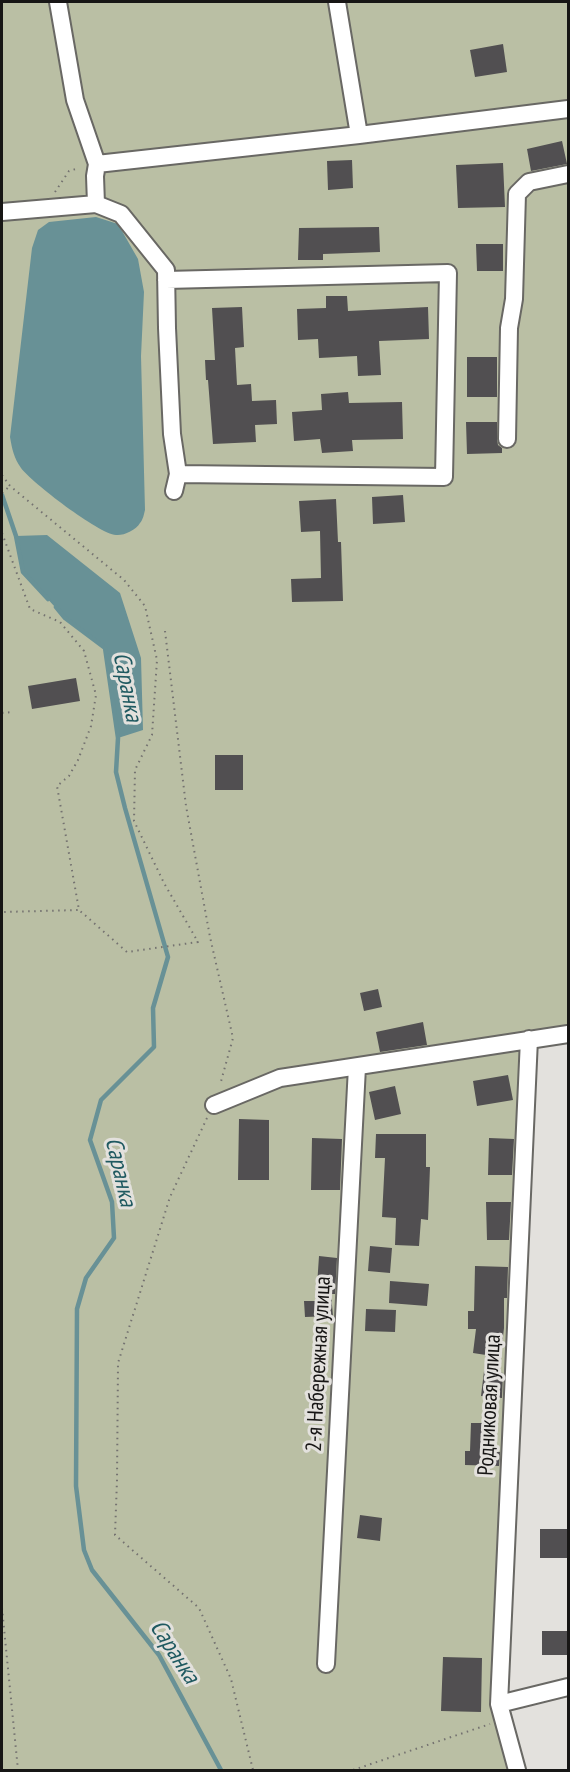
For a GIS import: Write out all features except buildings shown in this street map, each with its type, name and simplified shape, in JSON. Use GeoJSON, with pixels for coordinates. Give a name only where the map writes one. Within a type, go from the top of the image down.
{"type":"FeatureCollection","features":[{"type":"Feature","properties":{"kind":"street"},"geometry":{"type":"LineString","coordinates":[[58,2],[75,100],[97,164],[96,204]]}},
{"type":"Feature","properties":{"kind":"street"},"geometry":{"type":"LineString","coordinates":[[337,2],[359,135]]}},
{"type":"Feature","properties":{"kind":"street"},"geometry":{"type":"LineString","coordinates":[[97,164],[568,109]]}},
{"type":"Feature","properties":{"kind":"street"},"geometry":{"type":"LineString","coordinates":[[507,439],[509,328],[514,299],[517,194],[529,182],[568,174]]}},
{"type":"Feature","properties":{"kind":"street"},"geometry":{"type":"LineString","coordinates":[[2,212],[96,204],[121,214],[166,275],[176,482],[444,477],[448,273],[166,275]]}},
{"type":"Feature","properties":{"kind":"street"},"geometry":{"type":"LineString","coordinates":[[214,1105],[280,1078],[568,1034]]}},
{"type":"Feature","properties":{"kind":"street","name":"Родниковая улица"},"geometry":{"type":"LineString","coordinates":[[517,1770],[501,1712],[529,1039]]}},
{"type":"Feature","properties":{"kind":"street","name":"2-я Набережная улица"},"geometry":{"type":"LineString","coordinates":[[326,1664],[357,1067]]}},
{"type":"Feature","properties":{"kind":"street"},"geometry":{"type":"LineString","coordinates":[[501,1712],[568,1686]]}},
{"type":"Feature","properties":{"kind":"path"},"geometry":{"type":"LineString","coordinates":[[53,195],[69,171],[97,164]]}},
{"type":"Feature","properties":{"kind":"path"},"geometry":{"type":"LineString","coordinates":[[2,475],[10,486],[123,580],[145,606],[157,660],[152,735],[135,770],[134,821],[164,883],[198,942],[127,952],[79,910],[57,786],[69,776],[78,759],[91,726],[96,695],[84,651],[60,622],[30,609],[2,533]]}},
{"type":"Feature","properties":{"kind":"path"},"geometry":{"type":"LineString","coordinates":[[2,493],[10,486]]}},
{"type":"Feature","properties":{"kind":"path"},"geometry":{"type":"LineString","coordinates":[[165,631],[186,806],[210,937],[233,1038],[214,1105],[170,1197],[118,1363],[115,1535],[200,1608],[231,1679],[253,1770]]}},
{"type":"Feature","properties":{"kind":"path"},"geometry":{"type":"LineString","coordinates":[[2,713],[12,712]]}},
{"type":"Feature","properties":{"kind":"path"},"geometry":{"type":"LineString","coordinates":[[2,912],[79,910]]}},
{"type":"Feature","properties":{"kind":"path"},"geometry":{"type":"LineString","coordinates":[[2,1608],[18,1770]]}},
{"type":"Feature","properties":{"kind":"path"},"geometry":{"type":"LineString","coordinates":[[353,1770],[501,1712]]}},
{"type":"Feature","properties":{"kind":"green space"},"geometry":{"type":"Polygon","coordinates":[[[2,2],[568,2],[568,1034],[530,1039],[499,1704],[517,1770],[2,1770],[2,2]]]}},
{"type":"Feature","properties":{"kind":"water"},"geometry":{"type":"Polygon","coordinates":[[[96,217],[118,224],[138,259],[144,292],[141,356],[145,510],[143,519],[136,528],[119,535],[107,532],[81,517],[27,475],[17,461],[10,437],[32,248],[38,230],[49,222],[96,217]]]}},
{"type":"Feature","properties":{"kind":"water"},"geometry":{"type":"Polygon","coordinates":[[[47,535],[120,593],[141,658],[143,730],[118,738],[105,648],[65,618],[23,572],[16,536],[47,535]]]}},
{"type":"Feature","properties":{"kind":"waterway","name":"Саранка"},"geometry":{"type":"LineString","coordinates":[[2,495],[16,536],[23,572],[48,599]]}},
{"type":"Feature","properties":{"kind":"waterway","name":"Саранка"},"geometry":{"type":"LineString","coordinates":[[56,607],[65,618],[105,648],[118,738],[116,772],[168,957],[153,1008],[154,1047],[101,1100],[90,1140],[112,1202],[114,1238],[86,1278],[77,1309],[76,1486],[84,1550],[92,1570],[159,1655],[221,1770]]}}]}
